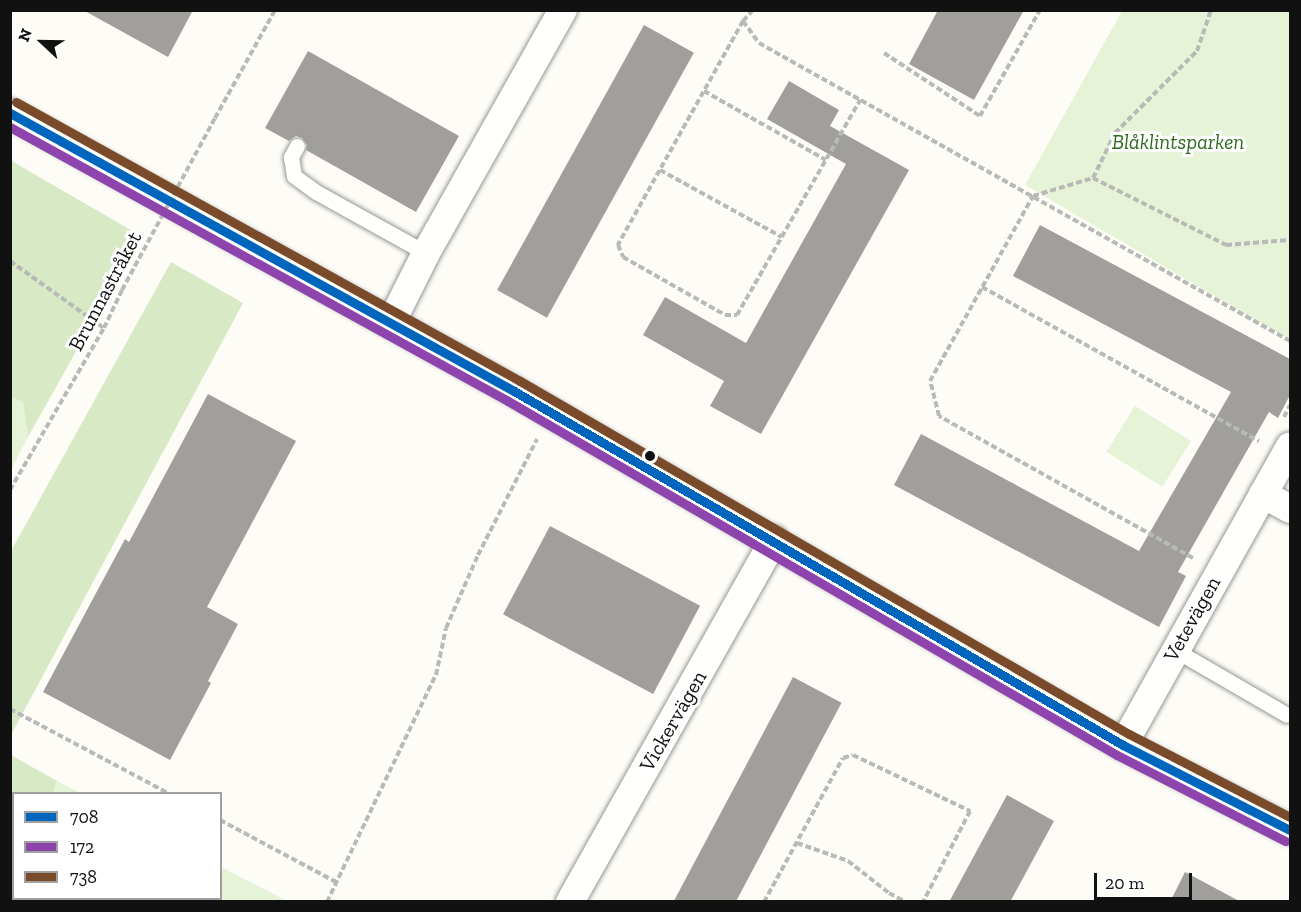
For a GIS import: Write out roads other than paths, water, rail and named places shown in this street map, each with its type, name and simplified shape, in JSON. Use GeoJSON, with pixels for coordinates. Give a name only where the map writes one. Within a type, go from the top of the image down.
{"type":"FeatureCollection","features":[{"type":"Feature","properties":{"kind":"street"},"geometry":{"type":"LineString","coordinates":[[392,323],[426,253],[563,10]]}},
{"type":"Feature","properties":{"kind":"street"},"geometry":{"type":"LineString","coordinates":[[10,113],[392,323],[774,540],[1123,745],[1290,830]]}},
{"type":"Feature","properties":{"kind":"street","name":"Vetevägen"},"geometry":{"type":"LineString","coordinates":[[1123,745],[1287,451]]}},
{"type":"Feature","properties":{"kind":"street"},"geometry":{"type":"LineString","coordinates":[[1263,494],[1290,509]]}},
{"type":"Feature","properties":{"kind":"street","name":"Vickervägen"},"geometry":{"type":"LineString","coordinates":[[570,902],[774,540]]}},
{"type":"Feature","properties":{"kind":"lane"},"geometry":{"type":"LineString","coordinates":[[297,146],[291,157],[294,176],[316,192],[426,253]]}},
{"type":"Feature","properties":{"kind":"lane"},"geometry":{"type":"LineString","coordinates":[[1175,650],[1287,715]]}},
{"type":"Feature","properties":{"kind":"park label","name":"Blåklintsparken"},"geometry":{"type":"Point","coordinates":[1178,142]}}]}
